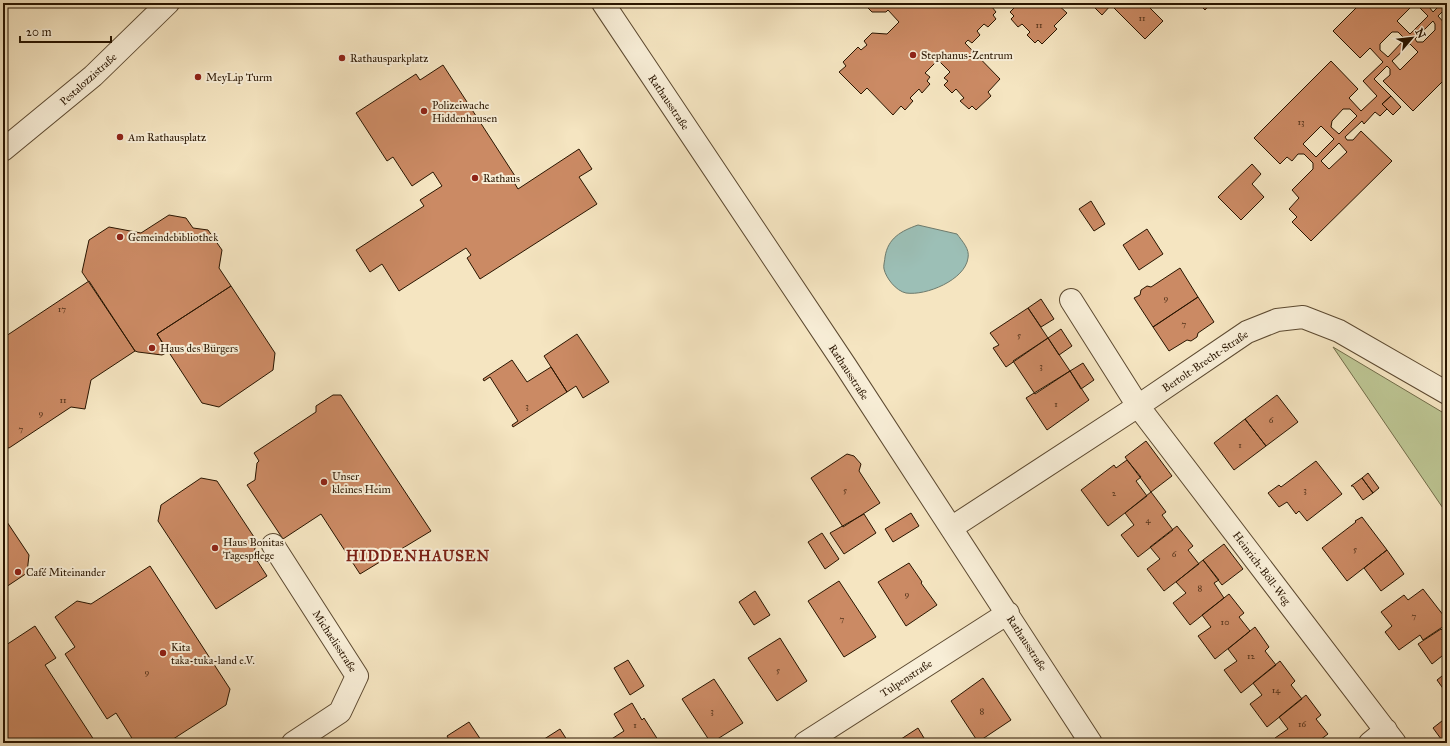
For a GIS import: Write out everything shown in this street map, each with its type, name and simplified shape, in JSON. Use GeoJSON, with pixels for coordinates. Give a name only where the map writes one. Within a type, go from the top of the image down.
{"type":"FeatureCollection","features":[{"type":"Feature","properties":{"kind":"street","name":"Pestalozzistraße"},"geometry":{"type":"LineString","coordinates":[[3,150],[94,76],[168,3]]}},
{"type":"Feature","properties":{"kind":"street","name":"Rathausstraße"},"geometry":{"type":"LineString","coordinates":[[603,3],[845,365],[1008,613],[1091,743]]}},
{"type":"Feature","properties":{"kind":"street"},"geometry":{"type":"LineString","coordinates":[[1071,300],[1138,406]]}},
{"type":"Feature","properties":{"kind":"street","name":"Bertolt-Brecht-Straße"},"geometry":{"type":"LineString","coordinates":[[951,528],[1138,406],[1246,332],[1277,320],[1303,317],[1339,331],[1447,393]]}},
{"type":"Feature","properties":{"kind":"street","name":"Heinrich-Böll-Weg"},"geometry":{"type":"LineString","coordinates":[[1138,406],[1384,739]]}},
{"type":"Feature","properties":{"kind":"street","name":"Michaelisstraße"},"geometry":{"type":"LineString","coordinates":[[273,545],[357,676],[340,712],[293,743]]}},
{"type":"Feature","properties":{"kind":"street","name":"Tulpenstraße"},"geometry":{"type":"LineString","coordinates":[[805,743],[1008,613]]}},
{"type":"Feature","properties":{"kind":"green space"},"geometry":{"type":"Polygon","coordinates":[[[1333,347],[1447,415],[1447,514],[1333,347]]]}},
{"type":"Feature","properties":{"kind":"water"},"geometry":{"type":"Polygon","coordinates":[[[918,225],[957,234],[967,248],[968,258],[960,273],[952,280],[924,292],[906,293],[895,287],[885,273],[885,257],[889,245],[896,236],[918,225]]]}},
{"type":"Feature","properties":{"kind":"building","name":"Stephanus-Zentrum"},"geometry":{"type":"Polygon","coordinates":[[[996,3],[992,7],[996,12],[993,15],[996,19],[988,27],[984,24],[977,31],[980,35],[972,43],[968,40],[965,43],[1000,79],[988,92],[991,96],[976,110],[972,106],[969,109],[960,101],[964,98],[956,89],[952,93],[944,85],[948,81],[944,78],[950,72],[938,60],[925,73],[930,77],[927,81],[930,84],[922,93],[919,89],[910,98],[913,101],[905,110],[901,106],[893,115],[867,88],[861,94],[839,72],[846,66],[843,62],[858,47],[861,50],[867,45],[864,41],[872,33],[887,34],[899,22],[888,10],[886,12],[872,12],[864,4],[996,3]]]}},
{"type":"Feature","properties":{"kind":"building","name":"Stephanus-Zentrum"},"geometry":{"type":"Polygon","coordinates":[[[1013,3],[1056,3],[1067,13],[1054,26],[1057,29],[1042,44],[1038,40],[1035,43],[1027,35],[1030,32],[1022,24],[1018,27],[1011,19],[1014,16],[1010,12],[1016,6],[1013,3]]]}},
{"type":"Feature","properties":{"kind":"building"},"geometry":{"type":"Polygon","coordinates":[[[1093,3],[1145,3],[1163,21],[1145,39],[1111,5],[1102,15],[1092,5],[1093,3]]]}},
{"type":"Feature","properties":{"kind":"building"},"geometry":{"type":"Polygon","coordinates":[[[1198,3],[1211,3],[1205,10],[1198,3]]]}},
{"type":"Feature","properties":{"kind":"building"},"geometry":{"type":"Polygon","coordinates":[[[1361,3],[1415,3],[1426,3],[1433,12],[1442,3],[1447,3],[1447,7],[1438,16],[1446,25],[1447,23],[1447,77],[1413,111],[1383,81],[1390,75],[1390,69],[1387,66],[1374,79],[1391,96],[1382,104],[1387,109],[1380,116],[1375,112],[1364,124],[1362,121],[1345,137],[1347,140],[1353,140],[1361,131],[1392,161],[1311,241],[1292,222],[1297,217],[1289,209],[1299,198],[1292,190],[1313,169],[1313,163],[1304,154],[1298,154],[1292,161],[1287,157],[1280,164],[1254,138],[1331,61],[1358,89],[1349,98],[1361,111],[1377,96],[1363,81],[1383,62],[1370,48],[1360,58],[1333,31],[1361,3]],[[1415,3],[1397,21],[1410,34],[1428,16],[1415,3]],[[1433,21],[1415,39],[1417,42],[1423,42],[1435,30],[1435,24],[1433,21]],[[1392,32],[1380,44],[1380,50],[1388,57],[1405,39],[1398,32],[1392,32]],[[1410,44],[1392,61],[1400,70],[1418,52],[1410,44]],[[1343,109],[1332,121],[1331,127],[1339,134],[1357,116],[1350,109],[1343,109]],[[1321,126],[1303,144],[1316,157],[1334,139],[1321,126]],[[1339,143],[1321,161],[1329,169],[1347,152],[1339,143]]]}},
{"type":"Feature","properties":{"kind":"building","name":"Rathaus"},"geometry":{"type":"Polygon","coordinates":[[[443,65],[515,176],[512,179],[518,189],[579,149],[592,169],[579,177],[597,204],[480,279],[467,258],[471,255],[466,248],[399,291],[382,264],[370,272],[356,250],[424,206],[420,200],[442,186],[433,172],[412,186],[393,157],[387,161],[356,113],[416,74],[420,80],[443,65]]]}},
{"type":"Feature","properties":{"kind":"building"},"geometry":{"type":"Polygon","coordinates":[[[1391,96],[1401,107],[1393,115],[1382,104],[1391,96]]]}},
{"type":"Feature","properties":{"kind":"building"},"geometry":{"type":"Polygon","coordinates":[[[1252,164],[1261,174],[1252,184],[1264,197],[1241,220],[1218,197],[1252,164]]]}},
{"type":"Feature","properties":{"kind":"building"},"geometry":{"type":"Polygon","coordinates":[[[1091,201],[1105,224],[1094,231],[1079,209],[1091,201]]]}},
{"type":"Feature","properties":{"kind":"building"},"geometry":{"type":"Polygon","coordinates":[[[169,215],[186,218],[193,228],[208,230],[222,250],[219,268],[231,286],[157,334],[168,352],[162,355],[138,352],[135,351],[82,272],[89,240],[109,227],[141,233],[169,215]]]}},
{"type":"Feature","properties":{"kind":"building"},"geometry":{"type":"Polygon","coordinates":[[[1147,229],[1163,254],[1139,270],[1123,245],[1147,229]]]}},
{"type":"Feature","properties":{"kind":"building"},"geometry":{"type":"Polygon","coordinates":[[[1180,268],[1198,297],[1153,327],[1134,298],[1140,295],[1141,290],[1147,286],[1151,287],[1180,268]]]}},
{"type":"Feature","properties":{"kind":"building"},"geometry":{"type":"Polygon","coordinates":[[[89,281],[135,351],[91,380],[85,409],[71,407],[9,448],[3,447],[3,338],[89,281]]]}},
{"type":"Feature","properties":{"kind":"building"},"geometry":{"type":"Polygon","coordinates":[[[231,286],[275,353],[273,370],[219,407],[202,403],[157,334],[231,286]]]}},
{"type":"Feature","properties":{"kind":"building"},"geometry":{"type":"Polygon","coordinates":[[[1198,297],[1214,322],[1198,333],[1197,337],[1191,341],[1187,340],[1169,351],[1153,327],[1198,297]]]}},
{"type":"Feature","properties":{"kind":"building"},"geometry":{"type":"Polygon","coordinates":[[[1041,299],[1054,319],[1041,327],[1028,308],[1041,299]]]}},
{"type":"Feature","properties":{"kind":"building"},"geometry":{"type":"Polygon","coordinates":[[[1028,308],[1048,338],[1006,367],[993,348],[999,345],[990,333],[1028,308]]]}},
{"type":"Feature","properties":{"kind":"building"},"geometry":{"type":"Polygon","coordinates":[[[1061,329],[1072,346],[1059,355],[1048,338],[1061,329]]]}},
{"type":"Feature","properties":{"kind":"building"},"geometry":{"type":"Polygon","coordinates":[[[577,334],[609,382],[583,398],[576,386],[567,392],[544,356],[577,334]]]}},
{"type":"Feature","properties":{"kind":"building"},"geometry":{"type":"Polygon","coordinates":[[[1048,338],[1070,371],[1035,394],[1013,361],[1048,338]]]}},
{"type":"Feature","properties":{"kind":"building"},"geometry":{"type":"Polygon","coordinates":[[[512,360],[527,382],[551,367],[567,392],[513,427],[512,425],[518,421],[490,377],[484,381],[483,379],[512,360]]]}},
{"type":"Feature","properties":{"kind":"building"},"geometry":{"type":"Polygon","coordinates":[[[1083,363],[1094,380],[1081,389],[1070,371],[1083,363]]]}},
{"type":"Feature","properties":{"kind":"building"},"geometry":{"type":"Polygon","coordinates":[[[1070,371],[1089,400],[1047,430],[1026,398],[1070,371]]]}},
{"type":"Feature","properties":{"kind":"building","name":"Unser kleines Heim"},"geometry":{"type":"Polygon","coordinates":[[[333,395],[341,395],[431,531],[360,574],[321,514],[283,539],[247,485],[255,480],[257,463],[259,461],[254,453],[316,412],[316,406],[333,395]]]}},
{"type":"Feature","properties":{"kind":"building"},"geometry":{"type":"Polygon","coordinates":[[[1277,395],[1298,422],[1266,446],[1245,419],[1277,395]]]}},
{"type":"Feature","properties":{"kind":"building"},"geometry":{"type":"Polygon","coordinates":[[[1245,419],[1266,446],[1234,470],[1214,443],[1245,419]]]}},
{"type":"Feature","properties":{"kind":"building"},"geometry":{"type":"Polygon","coordinates":[[[1146,441],[1172,476],[1151,492],[1125,457],[1146,441]]]}},
{"type":"Feature","properties":{"kind":"building"},"geometry":{"type":"Polygon","coordinates":[[[847,454],[854,456],[861,464],[859,471],[880,503],[843,527],[811,478],[847,454]]]}},
{"type":"Feature","properties":{"kind":"building"},"geometry":{"type":"Polygon","coordinates":[[[1127,460],[1141,477],[1136,481],[1147,496],[1108,526],[1081,490],[1114,465],[1116,468],[1127,460]]]}},
{"type":"Feature","properties":{"kind":"building"},"geometry":{"type":"Polygon","coordinates":[[[1316,461],[1342,494],[1307,521],[1299,511],[1296,514],[1287,502],[1279,507],[1268,493],[1279,485],[1281,487],[1316,461]]]}},
{"type":"Feature","properties":{"kind":"building"},"geometry":{"type":"Polygon","coordinates":[[[1368,473],[1379,488],[1373,493],[1362,478],[1368,473]]]}},
{"type":"Feature","properties":{"kind":"building","name":"Haus Bonitas Tagespflege"},"geometry":{"type":"Polygon","coordinates":[[[201,478],[217,481],[256,540],[254,556],[267,576],[216,609],[158,521],[161,505],[201,478]]]}},
{"type":"Feature","properties":{"kind":"building"},"geometry":{"type":"Polygon","coordinates":[[[1362,478],[1373,493],[1363,500],[1353,486],[1351,486],[1362,478]]]}},
{"type":"Feature","properties":{"kind":"building"},"geometry":{"type":"Polygon","coordinates":[[[1151,492],[1166,512],[1162,515],[1173,530],[1138,557],[1121,535],[1134,525],[1125,513],[1151,492]]]}},
{"type":"Feature","properties":{"kind":"building"},"geometry":{"type":"Polygon","coordinates":[[[911,513],[919,526],[893,542],[885,529],[911,513]]]}},
{"type":"Feature","properties":{"kind":"building"},"geometry":{"type":"Polygon","coordinates":[[[864,514],[876,533],[844,554],[830,533],[864,514]]]}},
{"type":"Feature","properties":{"kind":"building"},"geometry":{"type":"Polygon","coordinates":[[[3,516],[29,555],[27,573],[3,589],[3,516]]]}},
{"type":"Feature","properties":{"kind":"building"},"geometry":{"type":"Polygon","coordinates":[[[1362,517],[1387,550],[1347,581],[1322,548],[1362,517]]]}},
{"type":"Feature","properties":{"kind":"building"},"geometry":{"type":"Polygon","coordinates":[[[1177,526],[1193,546],[1188,550],[1199,564],[1164,591],[1147,569],[1160,559],[1150,547],[1177,526]]]}},
{"type":"Feature","properties":{"kind":"building"},"geometry":{"type":"Polygon","coordinates":[[[822,533],[839,559],[825,569],[808,542],[822,533]]]}},
{"type":"Feature","properties":{"kind":"building"},"geometry":{"type":"Polygon","coordinates":[[[1224,544],[1243,569],[1222,585],[1203,560],[1224,544]]]}},
{"type":"Feature","properties":{"kind":"building"},"geometry":{"type":"Polygon","coordinates":[[[1387,550],[1404,574],[1381,591],[1364,568],[1387,550]]]}},
{"type":"Feature","properties":{"kind":"building"},"geometry":{"type":"Polygon","coordinates":[[[1203,560],[1219,580],[1214,583],[1224,598],[1190,625],[1173,603],[1186,593],[1176,582],[1203,560]]]}},
{"type":"Feature","properties":{"kind":"building"},"geometry":{"type":"Polygon","coordinates":[[[909,563],[937,605],[906,626],[878,582],[909,563]]]}},
{"type":"Feature","properties":{"kind":"building"},"geometry":{"type":"Polygon","coordinates":[[[150,566],[230,689],[226,705],[167,743],[135,743],[116,713],[107,719],[65,654],[75,647],[55,617],[77,601],[91,604],[150,566]]]}},
{"type":"Feature","properties":{"kind":"building"},"geometry":{"type":"Polygon","coordinates":[[[839,581],[876,637],[844,657],[808,601],[839,581]]]}},
{"type":"Feature","properties":{"kind":"building"},"geometry":{"type":"Polygon","coordinates":[[[1423,589],[1447,620],[1447,624],[1423,640],[1420,635],[1399,650],[1385,632],[1392,626],[1381,612],[1404,595],[1408,600],[1423,589]]]}},
{"type":"Feature","properties":{"kind":"building"},"geometry":{"type":"Polygon","coordinates":[[[755,591],[770,615],[754,625],[739,602],[755,591]]]}},
{"type":"Feature","properties":{"kind":"building"},"geometry":{"type":"Polygon","coordinates":[[[1229,594],[1244,613],[1239,617],[1250,631],[1215,659],[1198,636],[1211,627],[1202,615],[1229,594]]]}},
{"type":"Feature","properties":{"kind":"building"},"geometry":{"type":"Polygon","coordinates":[[[35,626],[56,658],[45,665],[96,743],[3,743],[3,647],[35,626]]]}},
{"type":"Feature","properties":{"kind":"building"},"geometry":{"type":"Polygon","coordinates":[[[1255,627],[1269,647],[1265,651],[1276,665],[1241,693],[1224,670],[1237,661],[1228,649],[1255,627]]]}},
{"type":"Feature","properties":{"kind":"building"},"geometry":{"type":"Polygon","coordinates":[[[1441,629],[1447,635],[1447,652],[1432,664],[1418,644],[1441,629]]]}},
{"type":"Feature","properties":{"kind":"building"},"geometry":{"type":"Polygon","coordinates":[[[780,638],[807,681],[777,701],[748,658],[780,638]]]}},
{"type":"Feature","properties":{"kind":"building"},"geometry":{"type":"Polygon","coordinates":[[[628,660],[644,686],[630,695],[614,668],[628,660]]]}},
{"type":"Feature","properties":{"kind":"building"},"geometry":{"type":"Polygon","coordinates":[[[1280,661],[1295,681],[1291,685],[1302,699],[1267,727],[1250,704],[1262,695],[1253,683],[1280,661]]]}},
{"type":"Feature","properties":{"kind":"building"},"geometry":{"type":"Polygon","coordinates":[[[1447,672],[1447,694],[1437,680],[1447,672]]]}},
{"type":"Feature","properties":{"kind":"building"},"geometry":{"type":"Polygon","coordinates":[[[983,678],[1011,720],[978,742],[951,701],[983,678]]]}},
{"type":"Feature","properties":{"kind":"building"},"geometry":{"type":"Polygon","coordinates":[[[714,679],[743,723],[711,743],[682,699],[714,679]]]}},
{"type":"Feature","properties":{"kind":"building"},"geometry":{"type":"Polygon","coordinates":[[[1306,695],[1321,715],[1316,719],[1328,734],[1316,743],[1279,743],[1275,738],[1288,729],[1279,717],[1306,695]]]}},
{"type":"Feature","properties":{"kind":"building"},"geometry":{"type":"Polygon","coordinates":[[[632,703],[642,720],[644,718],[660,743],[612,743],[610,740],[624,731],[614,714],[632,703]]]}},
{"type":"Feature","properties":{"kind":"building"},"geometry":{"type":"Polygon","coordinates":[[[1447,717],[1447,743],[1444,743],[1433,728],[1447,717]]]}},
{"type":"Feature","properties":{"kind":"building"},"geometry":{"type":"Polygon","coordinates":[[[469,722],[483,743],[451,743],[447,736],[469,722]]]}},
{"type":"Feature","properties":{"kind":"building"},"geometry":{"type":"Polygon","coordinates":[[[918,728],[927,743],[895,743],[918,728]]]}},
{"type":"Feature","properties":{"kind":"building"},"geometry":{"type":"Polygon","coordinates":[[[560,729],[569,743],[538,743],[560,729]]]}},
{"type":"Feature","properties":{"kind":"place","name":"Stephanus-Zentrum"},"geometry":{"type":"Point","coordinates":[913,55]}},
{"type":"Feature","properties":{"kind":"place","name":"Rathausparkplatz"},"geometry":{"type":"Point","coordinates":[342,58]}},
{"type":"Feature","properties":{"kind":"place","name":"MeyLip Turm"},"geometry":{"type":"Point","coordinates":[198,77]}},
{"type":"Feature","properties":{"kind":"place","name":"Polizeiwache Hiddenhausen"},"geometry":{"type":"Point","coordinates":[424,111]}},
{"type":"Feature","properties":{"kind":"place","name":"Am Rathausplatz"},"geometry":{"type":"Point","coordinates":[120,137]}},
{"type":"Feature","properties":{"kind":"place","name":"Rathaus"},"geometry":{"type":"Point","coordinates":[475,178]}},
{"type":"Feature","properties":{"kind":"place","name":"Gemeindebibliothek"},"geometry":{"type":"Point","coordinates":[120,237]}},
{"type":"Feature","properties":{"kind":"place","name":"Haus des Bürgers"},"geometry":{"type":"Point","coordinates":[152,348]}},
{"type":"Feature","properties":{"kind":"place","name":"Unser kleines Heim"},"geometry":{"type":"Point","coordinates":[324,482]}},
{"type":"Feature","properties":{"kind":"place","name":"Haus Bonitas Tagespflege"},"geometry":{"type":"Point","coordinates":[215,548]}},
{"type":"Feature","properties":{"kind":"place","name":"Café Miteinander"},"geometry":{"type":"Point","coordinates":[18,572]}},
{"type":"Feature","properties":{"kind":"place","name":"Kita taka-tuka-land e.V."},"geometry":{"type":"Point","coordinates":[163,653]}},
{"type":"Feature","properties":{"kind":"district","name":"HIDDENHAUSEN"},"geometry":{"type":"Point","coordinates":[418,556]}}]}
